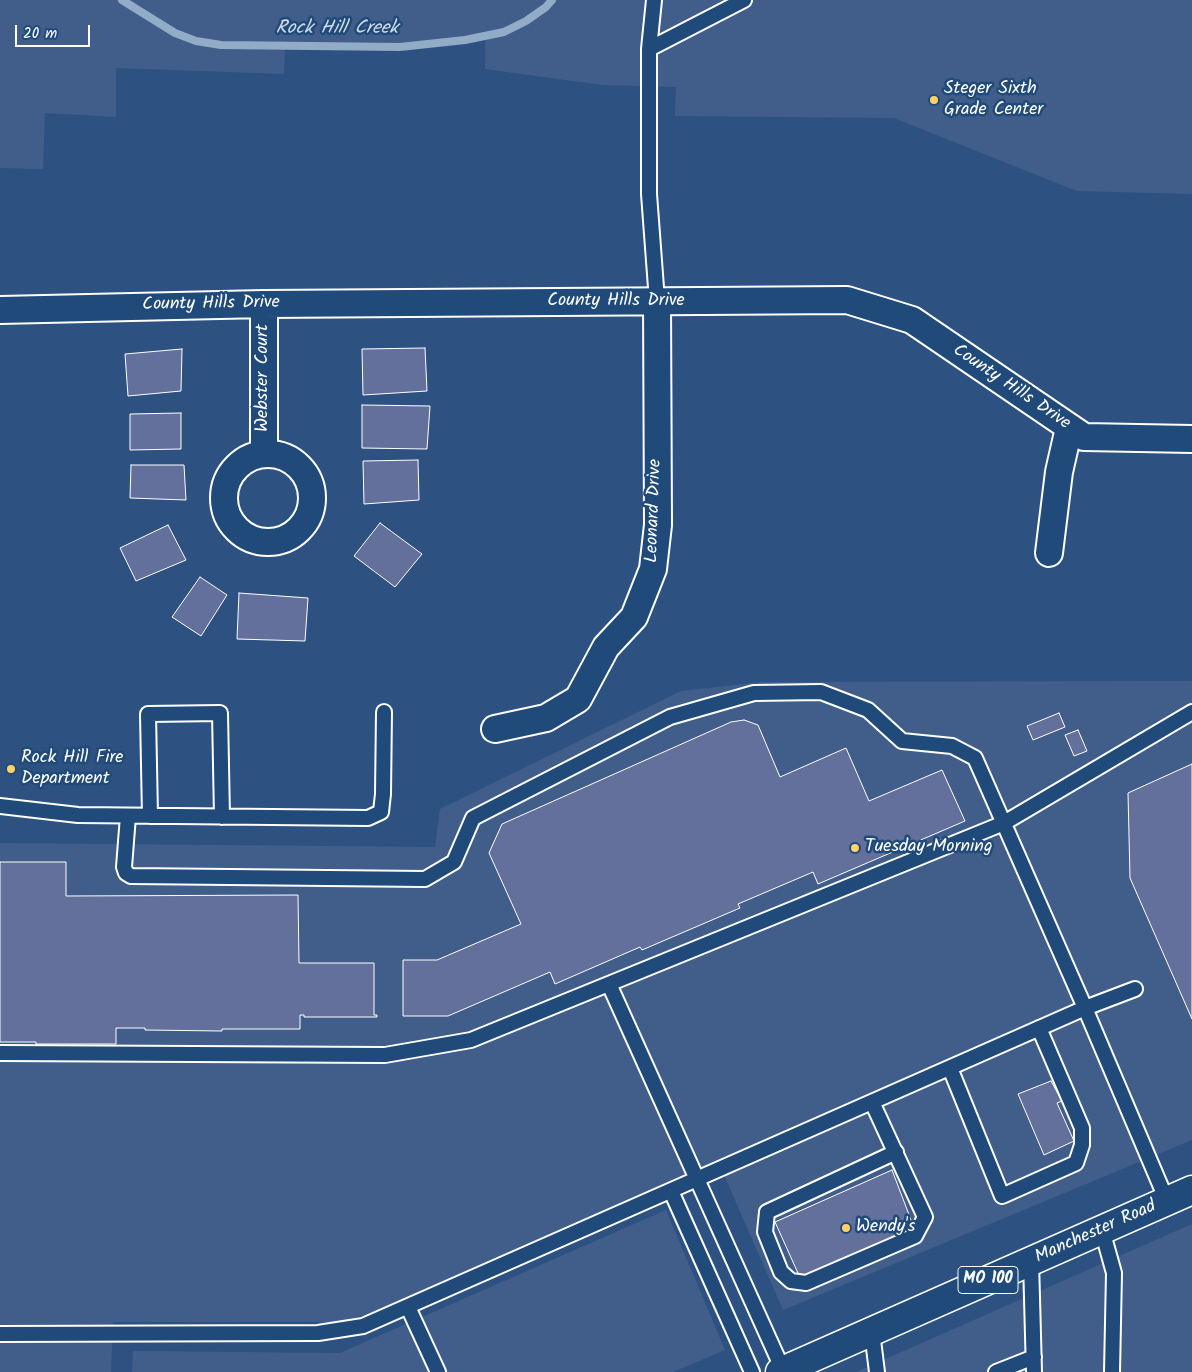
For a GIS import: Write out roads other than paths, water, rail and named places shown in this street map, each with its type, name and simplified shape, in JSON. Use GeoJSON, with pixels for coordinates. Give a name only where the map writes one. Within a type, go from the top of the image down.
{"type":"FeatureCollection","features":[{"type":"Feature","properties":{"kind":"main road","name":"Manchester Road"},"geometry":{"type":"LineString","coordinates":[[782,1371],[1192,1190]]}},
{"type":"Feature","properties":{"kind":"street","name":"County Hills Drive"},"geometry":{"type":"LineString","coordinates":[[0,310],[264,304],[848,300],[912,320],[1084,437],[1192,439]]}},
{"type":"Feature","properties":{"kind":"street","name":"Leonard Drive"},"geometry":{"type":"LineString","coordinates":[[495,729],[546,718],[578,699],[606,647],[634,617],[653,569],[658,524],[657,301]]}},
{"type":"Feature","properties":{"kind":"street","name":"Webster Court"},"geometry":{"type":"LineString","coordinates":[[264,304],[264,453]]}},
{"type":"Feature","properties":{"kind":"street"},"geometry":{"type":"LineString","coordinates":[[1049,553],[1059,472],[1069,428]]}},
{"type":"Feature","properties":{"kind":"lane"},"geometry":{"type":"LineString","coordinates":[[654,0],[649,49],[649,194],[657,301]]}},
{"type":"Feature","properties":{"kind":"lane"},"geometry":{"type":"LineString","coordinates":[[649,49],[744,0]]}},
{"type":"Feature","properties":{"kind":"lane"},"geometry":{"type":"LineString","coordinates":[[128,816],[124,867],[131,876],[425,879],[454,862],[473,818],[670,717],[754,693],[821,692],[868,710],[902,741],[952,746],[975,758],[1168,1201]]}},
{"type":"Feature","properties":{"kind":"lane"},"geometry":{"type":"LineString","coordinates":[[0,806],[78,815],[368,818],[381,812],[384,712]]}},
{"type":"Feature","properties":{"kind":"lane"},"geometry":{"type":"LineString","coordinates":[[0,1053],[385,1055],[471,1040],[1004,823],[1192,712]]}},
{"type":"Feature","properties":{"kind":"lane"},"geometry":{"type":"LineString","coordinates":[[150,816],[148,714],[220,713],[222,817]]}},
{"type":"Feature","properties":{"kind":"lane"},"geometry":{"type":"LineString","coordinates":[[609,984],[698,1179],[782,1371]]}},
{"type":"Feature","properties":{"kind":"lane"},"geometry":{"type":"LineString","coordinates":[[0,1334],[318,1334],[363,1326],[1039,1028],[1135,989]]}},
{"type":"Feature","properties":{"kind":"lane"},"geometry":{"type":"LineString","coordinates":[[950,1068],[1002,1196],[1076,1163],[1082,1145],[1082,1128],[1039,1028]]}},
{"type":"Feature","properties":{"kind":"lane"},"geometry":{"type":"LineString","coordinates":[[872,1102],[896,1152],[925,1217],[914,1236],[806,1283],[791,1281],[781,1272],[765,1232],[766,1212],[896,1152]]}},
{"type":"Feature","properties":{"kind":"lane"},"geometry":{"type":"LineString","coordinates":[[671,1191],[752,1372]]}},
{"type":"Feature","properties":{"kind":"lane"},"geometry":{"type":"LineString","coordinates":[[1102,1230],[1114,1273],[1112,1372]]}},
{"type":"Feature","properties":{"kind":"lane"},"geometry":{"type":"LineString","coordinates":[[1031,1261],[1034,1372]]}},
{"type":"Feature","properties":{"kind":"lane"},"geometry":{"type":"LineString","coordinates":[[408,1306],[438,1372]]}},
{"type":"Feature","properties":{"kind":"lane"},"geometry":{"type":"LineString","coordinates":[[872,1332],[877,1372]]}},
{"type":"Feature","properties":{"kind":"lane"},"geometry":{"type":"LineString","coordinates":[[996,1372],[1034,1357]]}},
{"type":"Feature","properties":{"kind":"waterway","name":"Rock Hill Creek"},"geometry":{"type":"LineString","coordinates":[[122,0],[175,33],[196,41],[221,45],[400,47],[465,40],[504,32],[526,21],[546,7],[552,0]]}},
{"type":"Feature","properties":{"kind":"place","name":"Steger Sixth Grade Center"},"geometry":{"type":"Point","coordinates":[934,100]}},
{"type":"Feature","properties":{"kind":"place","name":"Rock Hill Fire Department"},"geometry":{"type":"Point","coordinates":[11,769]}},
{"type":"Feature","properties":{"kind":"place","name":"Tuesday Morning"},"geometry":{"type":"Point","coordinates":[855,848]}},
{"type":"Feature","properties":{"kind":"place","name":"Wendy's"},"geometry":{"type":"Point","coordinates":[846,1228]}}]}
